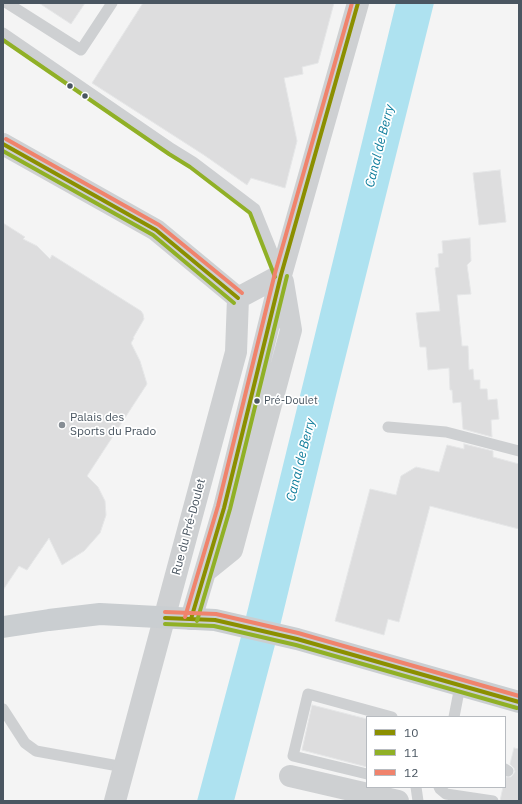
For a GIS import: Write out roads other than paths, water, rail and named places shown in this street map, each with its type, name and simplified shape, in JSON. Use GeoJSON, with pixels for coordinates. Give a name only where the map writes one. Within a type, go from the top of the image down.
{"type":"FeatureCollection","features":[{"type":"Feature","properties":{"kind":"main road"},"geometry":{"type":"LineString","coordinates":[[3,627],[100,614],[215,620],[297,639],[519,702]]}},
{"type":"Feature","properties":{"kind":"street"},"geometry":{"type":"LineString","coordinates":[[191,619],[206,571],[232,550],[292,330],[281,275],[358,3]]}},
{"type":"Feature","properties":{"kind":"street"},"geometry":{"type":"LineString","coordinates":[[3,144],[156,230],[238,298],[281,275]]}},
{"type":"Feature","properties":{"kind":"street","name":"Rue du Pré-Doulet"},"geometry":{"type":"LineString","coordinates":[[115,801],[236,352],[238,298]]}},
{"type":"Feature","properties":{"kind":"street"},"geometry":{"type":"LineString","coordinates":[[290,776],[337,794],[398,801]]}},
{"type":"Feature","properties":{"kind":"lane"},"geometry":{"type":"LineString","coordinates":[[7,3],[81,50],[112,3]]}},
{"type":"Feature","properties":{"kind":"lane"},"geometry":{"type":"LineString","coordinates":[[3,33],[193,162],[255,209],[281,275]]}},
{"type":"Feature","properties":{"kind":"lane"},"geometry":{"type":"LineString","coordinates":[[388,427],[446,432],[519,451]]}},
{"type":"Feature","properties":{"kind":"lane"},"geometry":{"type":"LineString","coordinates":[[454,716],[460,686]]}},
{"type":"Feature","properties":{"kind":"lane"},"geometry":{"type":"LineString","coordinates":[[366,774],[293,756],[308,694],[388,716]]}},
{"type":"Feature","properties":{"kind":"lane"},"geometry":{"type":"LineString","coordinates":[[3,709],[26,743],[36,750],[124,766]]}},
{"type":"Feature","properties":{"kind":"lane"},"geometry":{"type":"LineString","coordinates":[[416,788],[418,801]]}},
{"type":"Feature","properties":{"kind":"lane"},"geometry":{"type":"LineString","coordinates":[[440,788],[446,794],[493,801]]}},
{"type":"Feature","properties":{"kind":"water","name":"Canal de Berry"},"geometry":{"type":"Polygon","coordinates":[[[396,3],[434,3],[281,622],[234,801],[197,801],[242,633],[396,3]]]}},
{"type":"Feature","properties":{"kind":"place","name":"Pré-Doulet"},"geometry":{"type":"Point","coordinates":[257,401]}},
{"type":"Feature","properties":{"kind":"place","name":"Palais des Sports du Prado"},"geometry":{"type":"Point","coordinates":[62,425]}}]}
